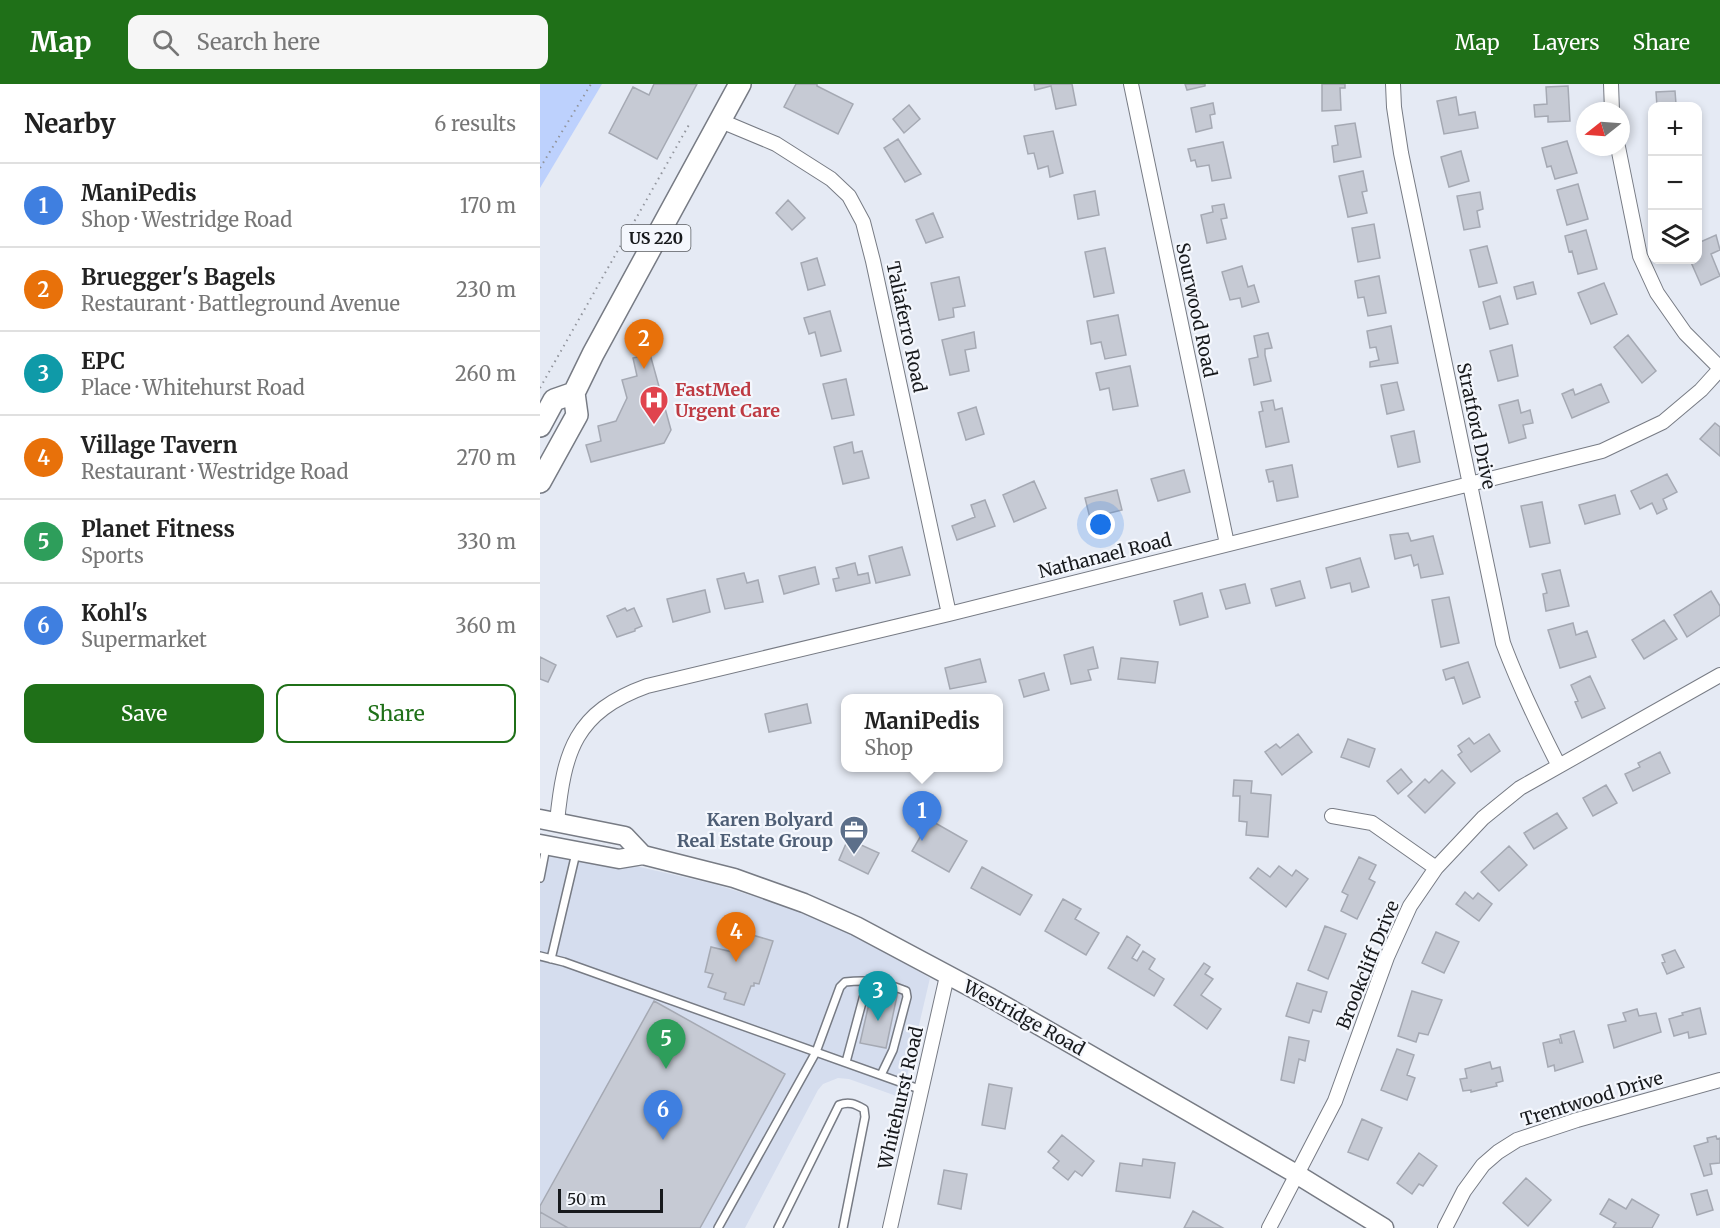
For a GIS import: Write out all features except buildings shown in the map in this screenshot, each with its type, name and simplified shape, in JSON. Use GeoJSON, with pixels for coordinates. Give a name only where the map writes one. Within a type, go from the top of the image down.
{"type":"FeatureCollection","features":[{"type":"Feature","properties":{"kind":"main road","name":"US 220"},"geometry":{"type":"LineString","coordinates":[[540,482],[577,415],[574,393],[598,344],[740,84]]}},
{"type":"Feature","properties":{"kind":"main road"},"geometry":{"type":"LineString","coordinates":[[540,426],[554,400],[574,393]]}},
{"type":"Feature","properties":{"kind":"main road","name":"Westridge Road"},"geometry":{"type":"LineString","coordinates":[[548,821],[625,836],[643,855]]}},
{"type":"Feature","properties":{"kind":"main road","name":"Westridge Road"},"geometry":{"type":"LineString","coordinates":[[544,844],[619,859],[643,855],[734,878],[804,903],[856,926],[991,998],[1298,1175],[1384,1228]]}},
{"type":"Feature","properties":{"kind":"street","name":"Sourwood Road"},"geometry":{"type":"LineString","coordinates":[[1131,84],[1227,544]]}},
{"type":"Feature","properties":{"kind":"street","name":"Stratford Drive"},"geometry":{"type":"LineString","coordinates":[[1393,84],[1401,153],[1503,643],[1531,711],[1559,766]]}},
{"type":"Feature","properties":{"kind":"street"},"geometry":{"type":"LineString","coordinates":[[1611,84],[1612,102]]}},
{"type":"Feature","properties":{"kind":"street","name":"Taliaferro Road"},"geometry":{"type":"LineString","coordinates":[[721,121],[776,144],[831,179],[849,196],[863,222],[949,614]]}},
{"type":"Feature","properties":{"kind":"street"},"geometry":{"type":"LineString","coordinates":[[1620,156],[1640,256],[1653,284],[1671,315],[1685,333],[1720,368]]}},
{"type":"Feature","properties":{"kind":"street","name":"Nathanael Road"},"geometry":{"type":"LineString","coordinates":[[548,821],[560,796],[575,738],[600,710],[629,692],[1602,451],[1664,422],[1701,390],[1720,368]]}},
{"type":"Feature","properties":{"kind":"street","name":"Brookcliff Drive"},"geometry":{"type":"LineString","coordinates":[[1269,1228],[1335,1101],[1387,957],[1410,906],[1436,868],[1483,818],[1520,789],[1720,675]]}},
{"type":"Feature","properties":{"kind":"street"},"geometry":{"type":"LineString","coordinates":[[1332,816],[1372,823],[1436,868]]}},
{"type":"Feature","properties":{"kind":"street","name":"Whitehurst Road"},"geometry":{"type":"LineString","coordinates":[[890,1228],[947,976]]}},
{"type":"Feature","properties":{"kind":"street","name":"Trentwood Drive"},"geometry":{"type":"LineString","coordinates":[[1445,1228],[1464,1191],[1484,1165],[1498,1152],[1517,1140],[1577,1120],[1720,1080]]}},
{"type":"Feature","properties":{"kind":"lane"},"geometry":{"type":"LineString","coordinates":[[540,878],[544,844]]}},
{"type":"Feature","properties":{"kind":"lane"},"geometry":{"type":"LineString","coordinates":[[551,959],[577,851]]}},
{"type":"Feature","properties":{"kind":"lane"},"geometry":{"type":"LineString","coordinates":[[540,956],[922,1090]]}},
{"type":"Feature","properties":{"kind":"lane"},"geometry":{"type":"LineString","coordinates":[[846,1062],[868,980]]}},
{"type":"Feature","properties":{"kind":"lane"},"geometry":{"type":"LineString","coordinates":[[718,1228],[816,1052],[840,987],[845,982],[868,980],[887,983],[906,991],[907,997],[892,1050],[881,1075]]}},
{"type":"Feature","properties":{"kind":"lane"},"geometry":{"type":"LineString","coordinates":[[778,1228],[839,1105],[846,1102],[854,1103],[864,1109],[865,1117],[843,1228]]}},
{"type":"Feature","properties":{"kind":"path"},"geometry":{"type":"LineString","coordinates":[[540,168],[591,84]]}},
{"type":"Feature","properties":{"kind":"path"},"geometry":{"type":"LineString","coordinates":[[540,388],[690,123]]}},
{"type":"Feature","properties":{"kind":"shaded area"},"geometry":{"type":"Polygon","coordinates":[[[540,84],[602,84],[540,188],[540,84]]]}},
{"type":"Feature","properties":{"kind":"shaded area"},"geometry":{"type":"Polygon","coordinates":[[[540,847],[714,884],[779,904],[826,922],[871,944],[930,978],[902,1098],[849,1079],[838,1078],[823,1084],[745,1228],[540,1228],[540,847]]]}},
{"type":"Feature","properties":{"kind":"place","name":"Bruegger's Bagels"},"geometry":{"type":"Point","coordinates":[644,369]}},
{"type":"Feature","properties":{"kind":"place","name":"FastMed Urgent Care"},"geometry":{"type":"Point","coordinates":[654,426]}},
{"type":"Feature","properties":{"kind":"place","name":"ManiPedis"},"geometry":{"type":"Point","coordinates":[922,841]}},
{"type":"Feature","properties":{"kind":"place","name":"Karen Bolyard Real Estate Group"},"geometry":{"type":"Point","coordinates":[854,856]}},
{"type":"Feature","properties":{"kind":"place","name":"Village Tavern"},"geometry":{"type":"Point","coordinates":[736,962]}},
{"type":"Feature","properties":{"kind":"place","name":"EPC"},"geometry":{"type":"Point","coordinates":[878,1021]}},
{"type":"Feature","properties":{"kind":"place","name":"Planet Fitness"},"geometry":{"type":"Point","coordinates":[666,1069]}},
{"type":"Feature","properties":{"kind":"place","name":"Kohl's"},"geometry":{"type":"Point","coordinates":[663,1140]}}]}
